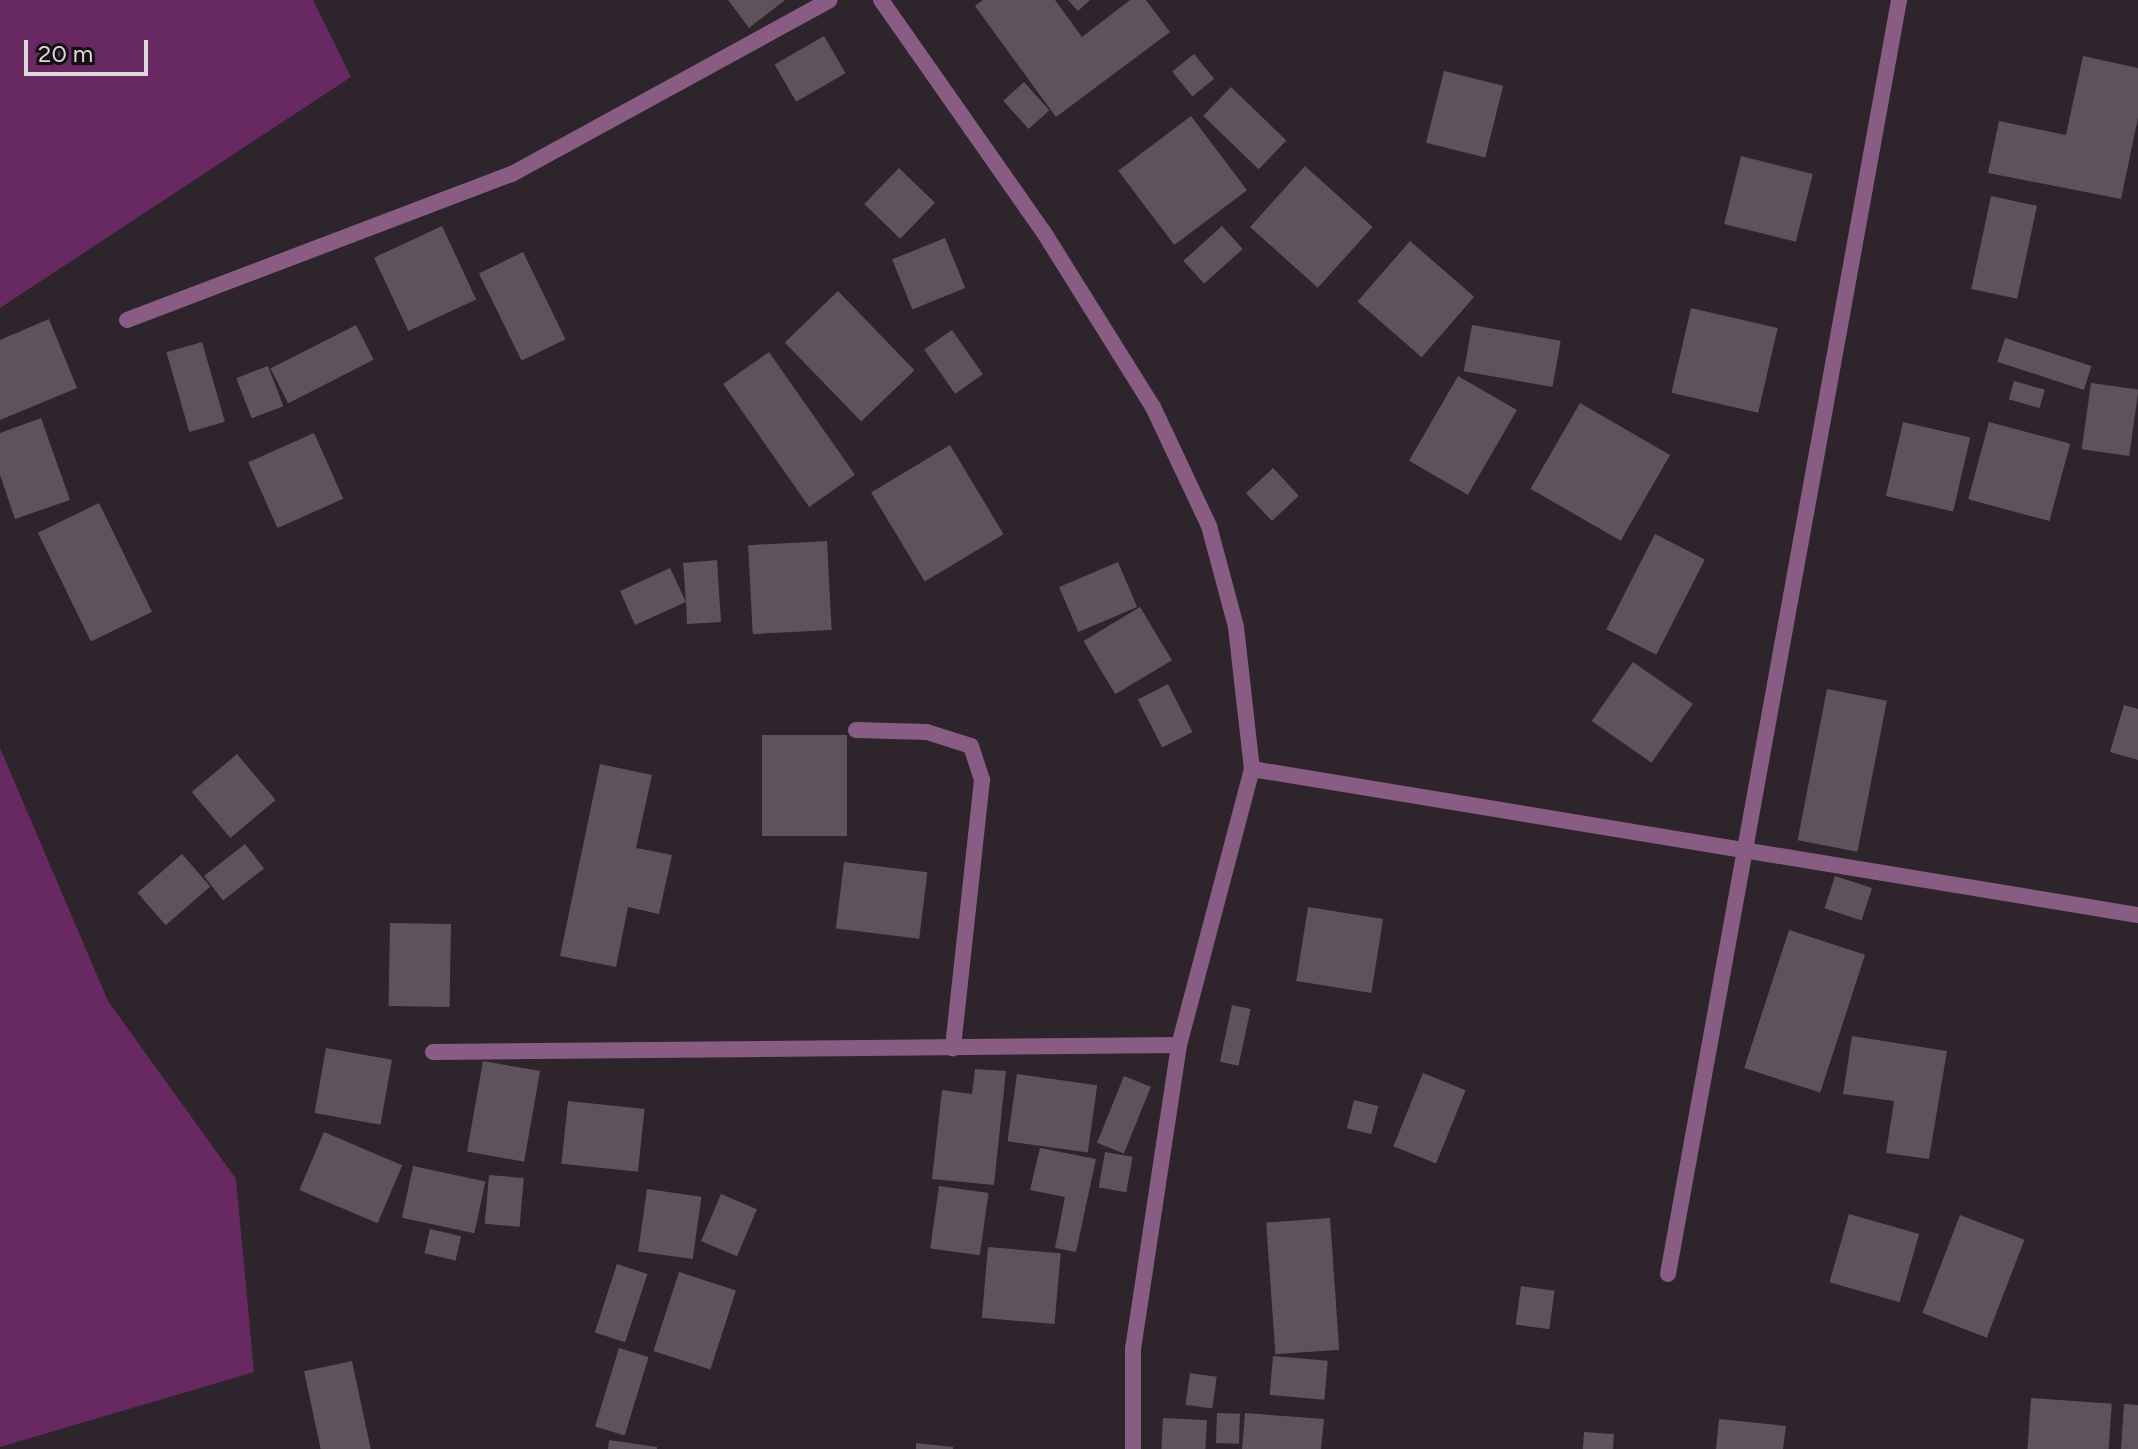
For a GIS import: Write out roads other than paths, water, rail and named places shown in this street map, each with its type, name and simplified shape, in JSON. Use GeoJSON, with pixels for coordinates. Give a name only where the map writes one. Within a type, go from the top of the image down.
{"type":"FeatureCollection","features":[{"type":"Feature","properties":{"kind":"street"},"geometry":{"type":"LineString","coordinates":[[127,320],[512,174],[830,0]]}},
{"type":"Feature","properties":{"kind":"street"},"geometry":{"type":"LineString","coordinates":[[881,0],[1043,231],[1153,407],[1209,526],[1236,627],[1252,769],[1179,1045],[1133,1348],[1133,1449]]}},
{"type":"Feature","properties":{"kind":"street"},"geometry":{"type":"LineString","coordinates":[[1668,1274],[1742,850],[1899,0]]}},
{"type":"Feature","properties":{"kind":"street"},"geometry":{"type":"LineString","coordinates":[[856,730],[927,732],[971,746],[982,780],[953,1048]]}},
{"type":"Feature","properties":{"kind":"street"},"geometry":{"type":"LineString","coordinates":[[1252,769],[2138,915]]}},
{"type":"Feature","properties":{"kind":"street"},"geometry":{"type":"LineString","coordinates":[[433,1052],[1179,1045]]}}]}
